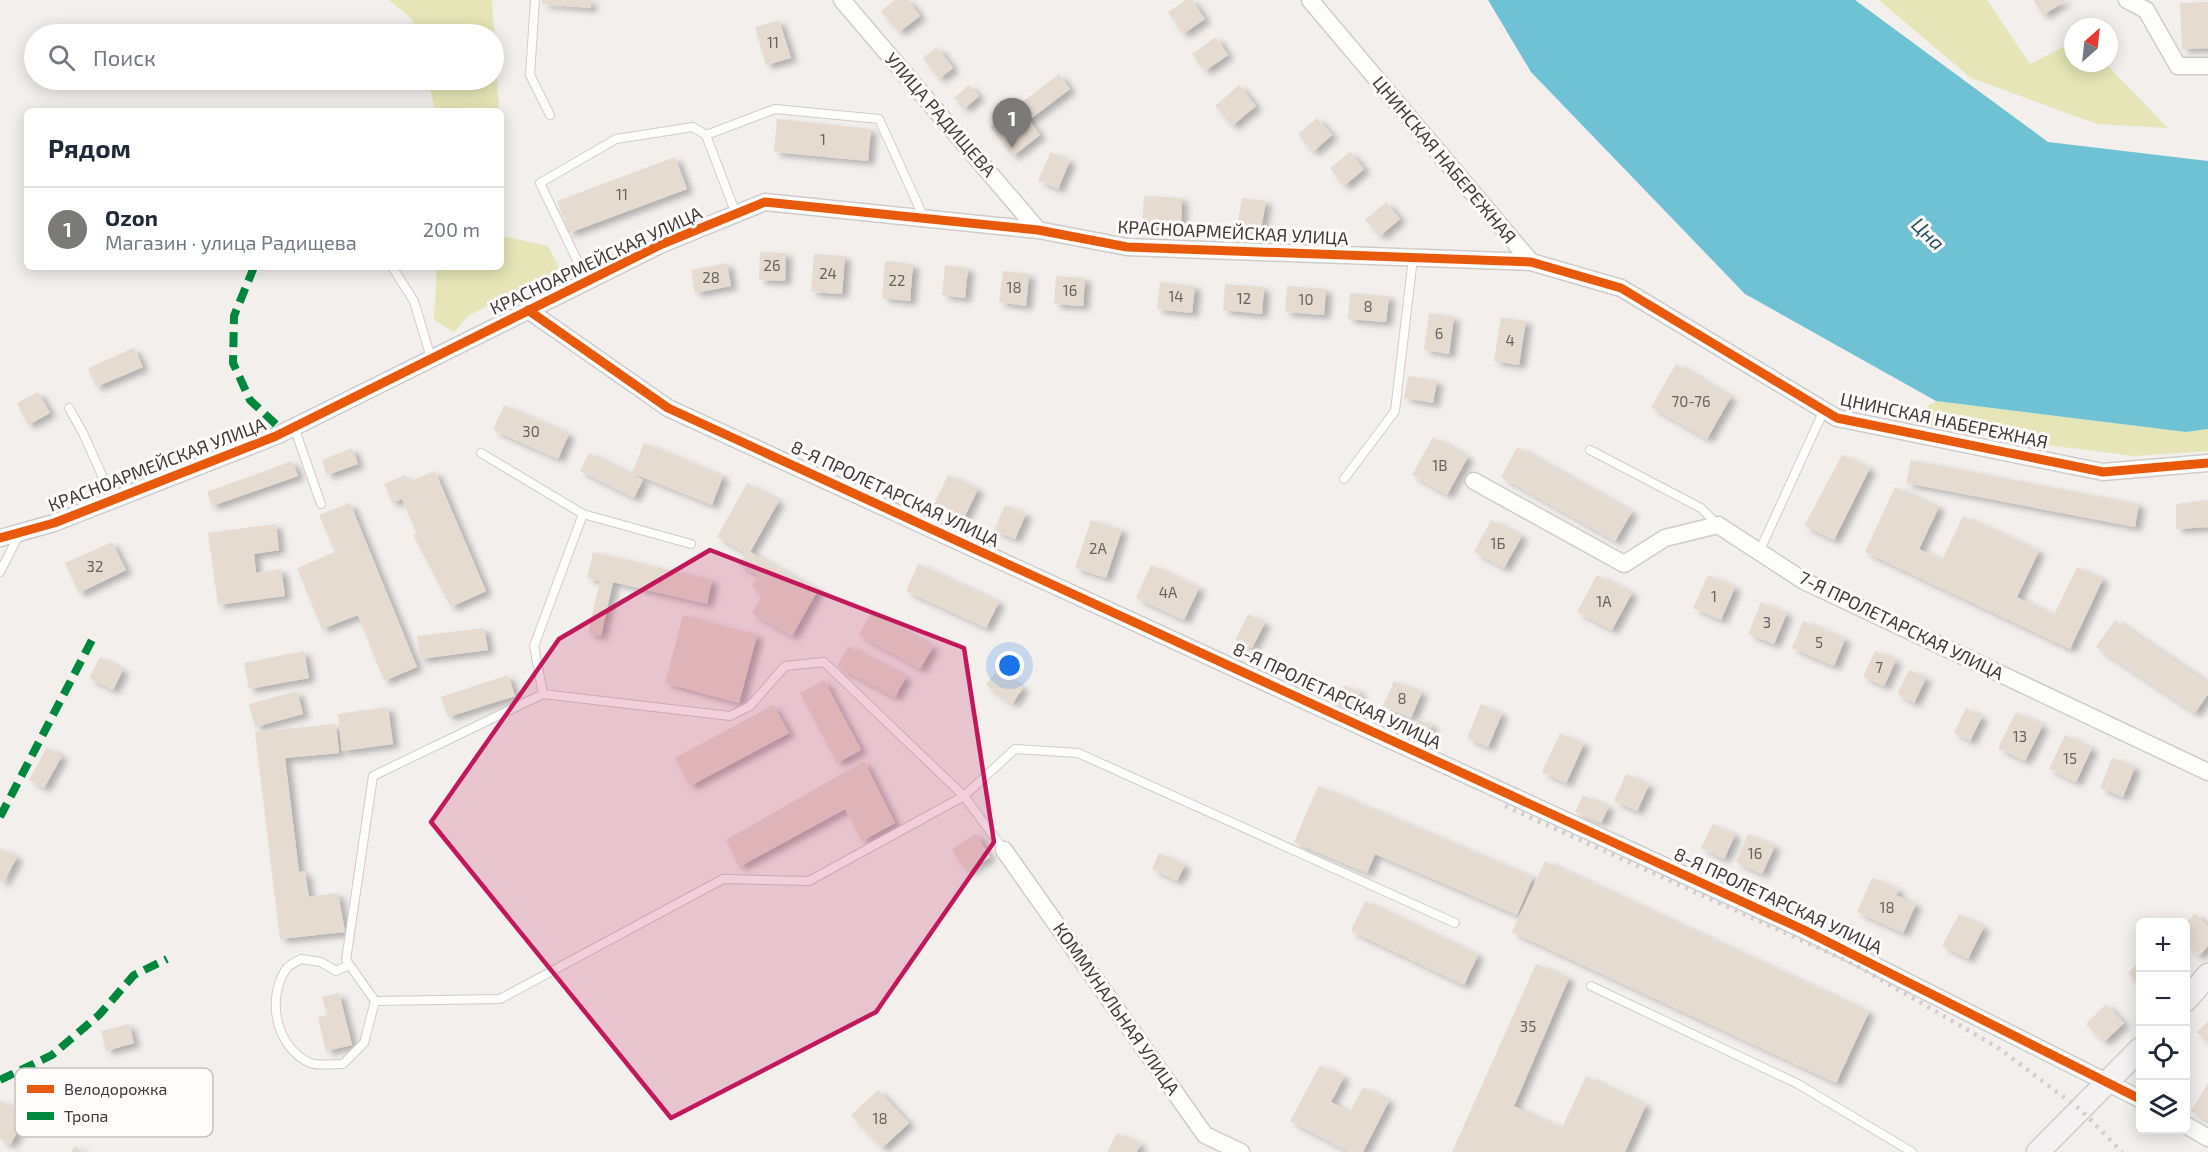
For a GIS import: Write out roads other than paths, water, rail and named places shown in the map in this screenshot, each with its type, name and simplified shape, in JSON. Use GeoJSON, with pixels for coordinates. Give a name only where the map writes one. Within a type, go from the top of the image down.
{"type":"FeatureCollection","features":[{"type":"Feature","properties":{"kind":"main road"},"geometry":{"type":"LineString","coordinates":[[2190,995],[2208,975]]}},
{"type":"Feature","properties":{"kind":"main road"},"geometry":{"type":"LineString","coordinates":[[2038,1152],[2111,1082],[2136,1054]]}},
{"type":"Feature","properties":{"kind":"street","name":"УЛИЦА РАДИЩЕВА"},"geometry":{"type":"LineString","coordinates":[[842,0],[1038,230]]}},
{"type":"Feature","properties":{"kind":"street","name":"ЦНИНСКАЯ НАБЕРЕЖНАЯ"},"geometry":{"type":"LineString","coordinates":[[1310,0],[1531,262],[1621,288],[1837,418],[2103,472],[2208,463]]}},
{"type":"Feature","properties":{"kind":"street"},"geometry":{"type":"LineString","coordinates":[[2127,0],[2149,5],[2178,66],[2208,66]]}},
{"type":"Feature","properties":{"kind":"street","name":"КРАСНОАРМЕЙСКАЯ УЛИЦА"},"geometry":{"type":"LineString","coordinates":[[0,538],[54,523],[294,427],[662,244],[765,202],[1038,230],[1127,247],[1531,262]]}},
{"type":"Feature","properties":{"kind":"street","name":"8-Я ПРОЛЕТАРСКАЯ УЛИЦА"},"geometry":{"type":"LineString","coordinates":[[528,310],[668,408],[1804,930],[2111,1082],[2136,1097]]}},
{"type":"Feature","properties":{"kind":"street"},"geometry":{"type":"LineString","coordinates":[[1474,481],[1623,564],[1665,538],[1718,525]]}},
{"type":"Feature","properties":{"kind":"street","name":"7-Я ПРОЛЕТАРСКАЯ УЛИЦА"},"geometry":{"type":"LineString","coordinates":[[1718,525],[1760,550],[1804,581],[2208,772]]}},
{"type":"Feature","properties":{"kind":"street","name":"КОММУНАЛЬНАЯ УЛИЦА"},"geometry":{"type":"LineString","coordinates":[[1004,850],[1205,1135],[1241,1152]]}},
{"type":"Feature","properties":{"kind":"street"},"geometry":{"type":"LineString","coordinates":[[2190,1127],[2208,1138]]}},
{"type":"Feature","properties":{"kind":"lane"},"geometry":{"type":"LineString","coordinates":[[535,0],[531,75],[550,115]]}},
{"type":"Feature","properties":{"kind":"lane"},"geometry":{"type":"LineString","coordinates":[[706,135],[775,109],[879,119],[924,218]]}},
{"type":"Feature","properties":{"kind":"lane"},"geometry":{"type":"LineString","coordinates":[[587,282],[540,183],[616,139],[693,127],[706,135],[736,214]]}},
{"type":"Feature","properties":{"kind":"lane"},"geometry":{"type":"LineString","coordinates":[[1344,479],[1395,411],[1413,258]]}},
{"type":"Feature","properties":{"kind":"lane"},"geometry":{"type":"LineString","coordinates":[[394,270],[414,301],[431,358]]}},
{"type":"Feature","properties":{"kind":"lane"},"geometry":{"type":"LineString","coordinates":[[69,408],[83,433],[113,500]]}},
{"type":"Feature","properties":{"kind":"lane"},"geometry":{"type":"LineString","coordinates":[[1760,550],[1824,410]]}},
{"type":"Feature","properties":{"kind":"lane"},"geometry":{"type":"LineString","coordinates":[[294,427],[321,504]]}},
{"type":"Feature","properties":{"kind":"lane"},"geometry":{"type":"LineString","coordinates":[[1590,450],[1701,508],[1718,525]]}},
{"type":"Feature","properties":{"kind":"lane"},"geometry":{"type":"LineString","coordinates":[[481,453],[583,513],[691,544]]}},
{"type":"Feature","properties":{"kind":"lane"},"geometry":{"type":"LineString","coordinates":[[543,694],[534,646],[583,513]]}},
{"type":"Feature","properties":{"kind":"lane"},"geometry":{"type":"LineString","coordinates":[[0,572],[20,532]]}},
{"type":"Feature","properties":{"kind":"lane"},"geometry":{"type":"LineString","coordinates":[[375,1001],[346,960],[373,776],[543,694],[730,716],[750,706],[785,666],[824,662],[964,796],[1004,850]]}},
{"type":"Feature","properties":{"kind":"lane"},"geometry":{"type":"LineString","coordinates":[[375,1001],[500,999],[723,879],[809,881],[964,796],[1015,749],[1078,753],[1455,923]]}},
{"type":"Feature","properties":{"kind":"lane"},"geometry":{"type":"LineString","coordinates":[[349,965],[336,971],[321,962],[301,958],[286,968],[276,992],[278,1024],[291,1050],[312,1064],[343,1065],[364,1043],[375,1001]]}},
{"type":"Feature","properties":{"kind":"lane"},"geometry":{"type":"LineString","coordinates":[[1591,986],[1798,1084],[1912,1152]]}},
{"type":"Feature","properties":{"kind":"water","name":"Цна"},"geometry":{"type":"Polygon","coordinates":[[[1488,0],[1855,0],[2048,142],[2208,161],[2208,429],[2186,432],[1936,401],[1745,294],[1531,72],[1488,0]]]}},
{"type":"Feature","properties":{"kind":"railway"},"geometry":{"type":"LineString","coordinates":[[1505,806],[1854,964],[1997,1047],[2081,1110],[2122,1152]]}},
{"type":"Feature","properties":{"kind":"place","name":"Ozon"},"geometry":{"type":"Point","coordinates":[1012,148]}}]}
